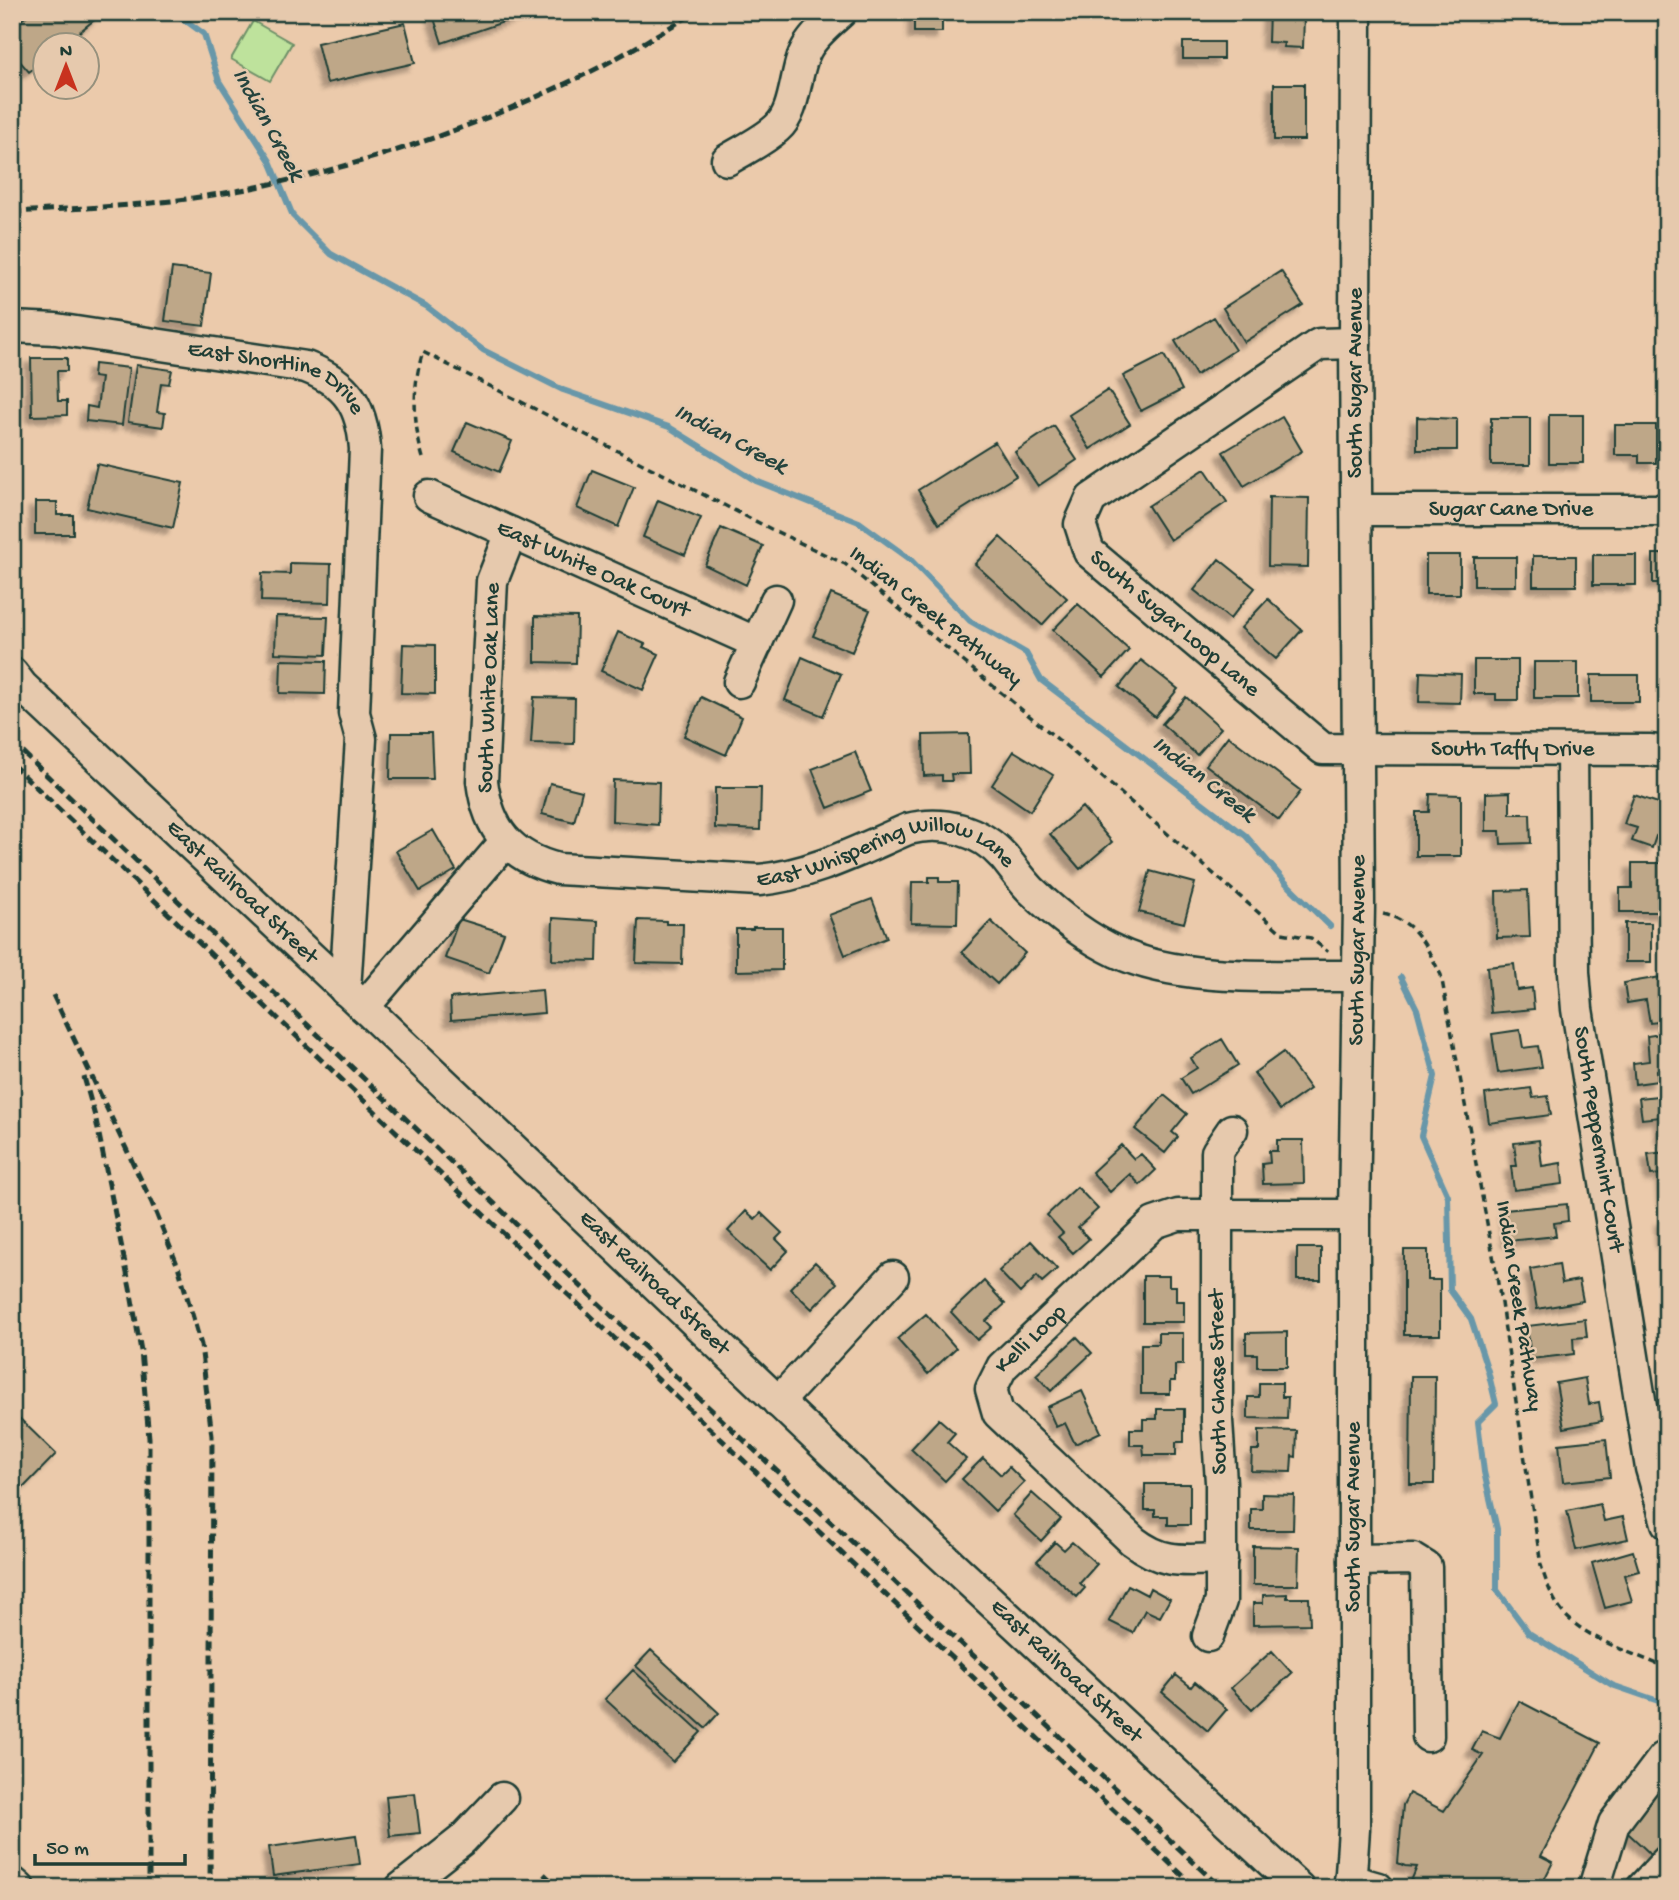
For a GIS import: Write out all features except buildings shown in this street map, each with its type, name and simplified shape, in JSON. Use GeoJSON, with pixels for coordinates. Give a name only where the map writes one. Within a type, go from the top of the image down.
{"type":"FeatureCollection","features":[{"type":"Feature","properties":{"kind":"street"},"geometry":{"type":"LineString","coordinates":[[727,160],[779,127],[792,102],[798,71],[807,48],[841,12]]}},
{"type":"Feature","properties":{"kind":"street","name":"South Sugar Avenue"},"geometry":{"type":"LineString","coordinates":[[1356,12],[1358,976],[1354,1214],[1354,1829],[1359,1885]]}},
{"type":"Feature","properties":{"kind":"street","name":"East Shortline Drive"},"geometry":{"type":"LineString","coordinates":[[12,327],[56,329],[306,367],[327,375],[344,390],[359,411],[364,428],[365,449],[354,713],[361,738],[354,999]]}},
{"type":"Feature","properties":{"kind":"street","name":"South Sugar Loop Lane"},"geometry":{"type":"LineString","coordinates":[[1355,343],[1319,344],[1091,499],[1080,524],[1089,552],[1324,749],[1358,749]]}},
{"type":"Feature","properties":{"kind":"street","name":"East White Oak Court"},"geometry":{"type":"LineString","coordinates":[[429,496],[757,643]]}},
{"type":"Feature","properties":{"kind":"street","name":"Sugar Cane Drive"},"geometry":{"type":"LineString","coordinates":[[1357,510],[1667,510]]}},
{"type":"Feature","properties":{"kind":"street","name":"South White Oak Lane"},"geometry":{"type":"LineString","coordinates":[[506,841],[493,825],[485,804],[482,781],[492,580],[511,533]]}},
{"type":"Feature","properties":{"kind":"street"},"geometry":{"type":"LineString","coordinates":[[739,682],[776,600]]}},
{"type":"Feature","properties":{"kind":"street","name":"East Railroad Street"},"geometry":{"type":"LineString","coordinates":[[12,673],[32,695],[778,1402],[1298,1888]]}},
{"type":"Feature","properties":{"kind":"street","name":"South Taffy Drive"},"geometry":{"type":"LineString","coordinates":[[1358,749],[1667,752]]}},
{"type":"Feature","properties":{"kind":"street","name":"South Peppermint Court"},"geometry":{"type":"LineString","coordinates":[[1572,751],[1574,972],[1577,1009],[1651,1468],[1667,1522]]}},
{"type":"Feature","properties":{"kind":"street","name":"East Whispering Willow Lane"},"geometry":{"type":"LineString","coordinates":[[506,841],[538,864],[558,869],[759,880],[785,878],[812,870],[908,829],[923,825],[941,825],[963,830],[988,842],[1060,918],[1094,941],[1120,954],[1174,970],[1205,974],[1358,976]]}},
{"type":"Feature","properties":{"kind":"street"},"geometry":{"type":"LineString","coordinates":[[354,999],[506,841]]}},
{"type":"Feature","properties":{"kind":"street","name":"South Chase Street"},"geometry":{"type":"LineString","coordinates":[[1208,1636],[1222,1601],[1221,1482],[1217,1421],[1217,1152],[1232,1130]]}},
{"type":"Feature","properties":{"kind":"street","name":"Kelli Loop"},"geometry":{"type":"LineString","coordinates":[[1222,1559],[1172,1560],[1150,1554],[998,1413],[991,1389],[1002,1367],[1154,1223],[1178,1215],[1354,1214]]}},
{"type":"Feature","properties":{"kind":"street"},"geometry":{"type":"LineString","coordinates":[[778,1402],[893,1277]]}},
{"type":"Feature","properties":{"kind":"street"},"geometry":{"type":"LineString","coordinates":[[1354,1560],[1413,1559],[1426,1566],[1428,1736]]}},
{"type":"Feature","properties":{"kind":"street"},"geometry":{"type":"LineString","coordinates":[[1594,1888],[1614,1824],[1663,1758],[1667,1759]]}},
{"type":"Feature","properties":{"kind":"street"},"geometry":{"type":"LineString","coordinates":[[401,1888],[462,1840],[502,1798]]}},
{"type":"Feature","properties":{"kind":"street"},"geometry":{"type":"LineString","coordinates":[[1642,1888],[1667,1861]]}},
{"type":"Feature","properties":{"kind":"street"},"geometry":{"type":"LineString","coordinates":[[12,1882],[19,1888]]}},
{"type":"Feature","properties":{"kind":"path","name":"Indian Creek Pathway"},"geometry":{"type":"LineString","coordinates":[[423,458],[417,436],[416,374],[423,352],[845,564],[1072,751],[1282,933],[1311,938],[1329,953]]}},
{"type":"Feature","properties":{"kind":"path","name":"Indian Creek Pathway"},"geometry":{"type":"LineString","coordinates":[[1381,914],[1399,917],[1420,937],[1441,975],[1497,1277],[1541,1565],[1547,1584],[1558,1606],[1582,1629],[1667,1668]]}},
{"type":"Feature","properties":{"kind":"green space"},"geometry":{"type":"Polygon","coordinates":[[[253,21],[292,43],[270,81],[231,59],[253,21]]]}},
{"type":"Feature","properties":{"kind":"waterway","name":"Indian Creek"},"geometry":{"type":"LineString","coordinates":[[174,12],[204,34],[219,81],[270,161],[293,216],[331,254],[426,306],[483,350],[563,390],[669,427],[756,481],[859,522],[910,559],[970,621],[1026,653],[1041,680],[1246,836],[1286,883],[1330,926]]}},
{"type":"Feature","properties":{"kind":"waterway","name":"Indian Creek"},"geometry":{"type":"LineString","coordinates":[[1401,977],[1417,1009],[1435,1076],[1421,1136],[1448,1196],[1450,1290],[1471,1319],[1496,1404],[1478,1422],[1484,1472],[1497,1529],[1497,1590],[1529,1633],[1612,1685],[1667,1704]]}},
{"type":"Feature","properties":{"kind":"railway"},"geometry":{"type":"LineString","coordinates":[[12,212],[151,203],[225,193],[333,169],[386,154],[490,117],[540,95],[603,65],[696,12]]}},
{"type":"Feature","properties":{"kind":"railway"},"geometry":{"type":"LineString","coordinates":[[12,742],[636,1339],[1221,1888]]}},
{"type":"Feature","properties":{"kind":"railway"},"geometry":{"type":"LineString","coordinates":[[12,764],[430,1164],[1196,1888]]}},
{"type":"Feature","properties":{"kind":"railway"},"geometry":{"type":"LineString","coordinates":[[53,995],[152,1203],[179,1269],[201,1345],[212,1436],[210,1888]]}},
{"type":"Feature","properties":{"kind":"railway"},"geometry":{"type":"LineString","coordinates":[[84,1077],[96,1120],[130,1288],[141,1351],[149,1438],[149,1888]]}},
{"type":"Feature","properties":{"kind":"railway"},"geometry":{"type":"LineString","coordinates":[[544,1874],[559,1888]]}}]}
